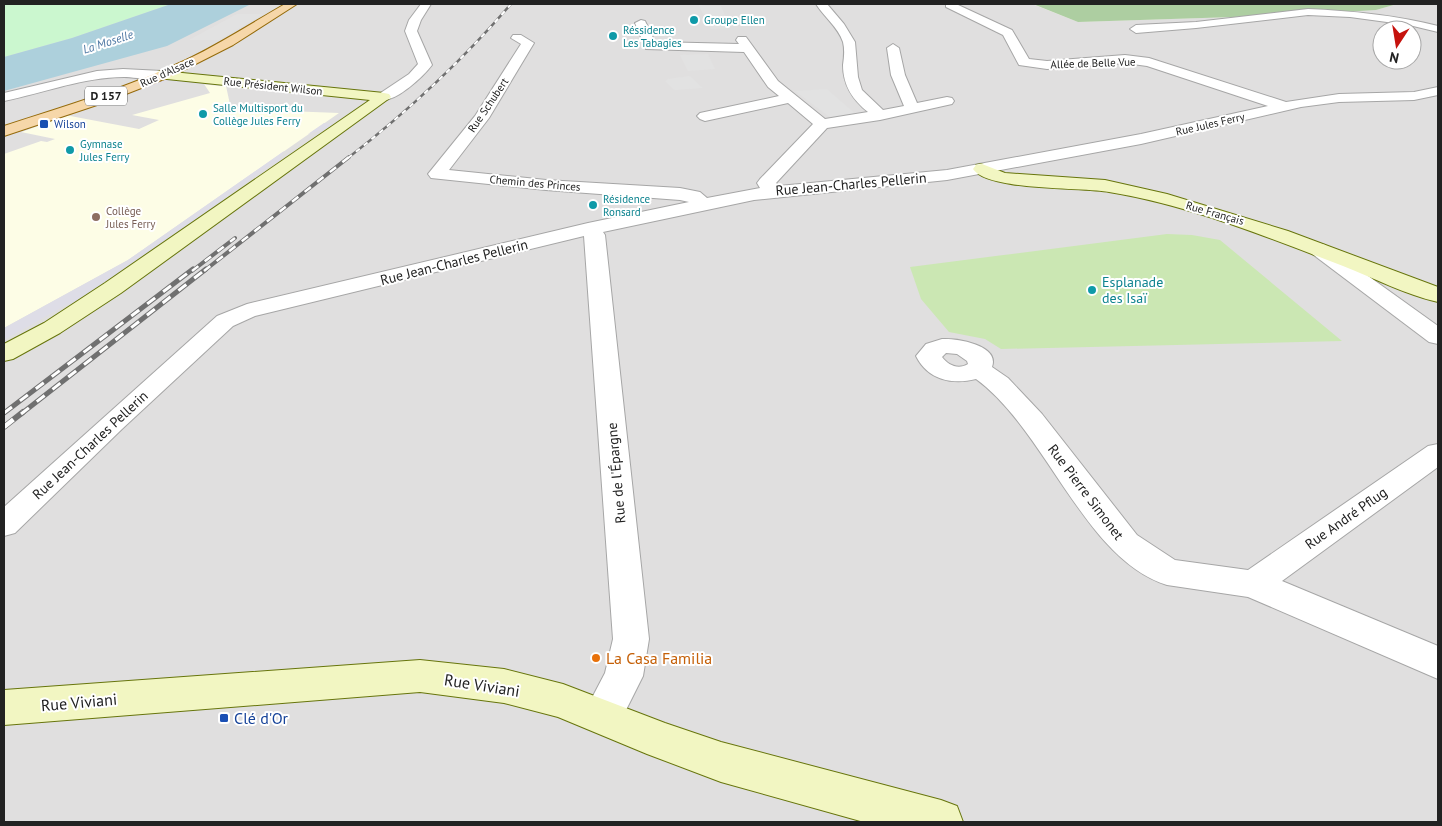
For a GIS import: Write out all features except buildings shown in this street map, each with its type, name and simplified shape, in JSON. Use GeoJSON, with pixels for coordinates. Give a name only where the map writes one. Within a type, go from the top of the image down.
{"type":"FeatureCollection","features":[{"type":"Feature","properties":{"kind":"main road","name":"Rue d'Alsace"},"geometry":{"type":"LineString","coordinates":[[4,131],[162,75],[228,42],[292,4]]}},
{"type":"Feature","properties":{"kind":"street"},"geometry":{"type":"LineString","coordinates":[[4,354],[52,328],[113,288],[414,77],[426,65],[411,31],[415,20],[426,4]]}},
{"type":"Feature","properties":{"kind":"street"},"geometry":{"type":"LineString","coordinates":[[821,4],[848,38],[852,53],[850,68],[852,81],[857,96],[880,115]]}},
{"type":"Feature","properties":{"kind":"street","name":"Allée de Belle Vue"},"geometry":{"type":"LineString","coordinates":[[950,5],[1008,33],[1024,62],[1047,65],[1125,59],[1149,62],[1283,106]]}},
{"type":"Feature","properties":{"kind":"street"},"geometry":{"type":"LineString","coordinates":[[1136,29],[1196,25],[1308,12],[1350,14],[1408,22],[1438,29]]}},
{"type":"Feature","properties":{"kind":"street"},"geometry":{"type":"LineString","coordinates":[[641,23],[650,46],[744,44],[773,84],[788,99],[822,124]]}},
{"type":"Feature","properties":{"kind":"street","name":"Rue Schubert"},"geometry":{"type":"LineString","coordinates":[[437,174],[481,118],[528,43],[516,38]]}},
{"type":"Feature","properties":{"kind":"street"},"geometry":{"type":"LineString","coordinates":[[893,48],[898,75],[912,108]]}},
{"type":"Feature","properties":{"kind":"street"},"geometry":{"type":"LineString","coordinates":[[4,96],[97,75],[123,73],[162,75]]}},
{"type":"Feature","properties":{"kind":"street","name":"Rue Président Wilson"},"geometry":{"type":"LineString","coordinates":[[162,75],[384,97]]}},
{"type":"Feature","properties":{"kind":"street","name":"Rue Jules Ferry"},"geometry":{"type":"LineString","coordinates":[[982,169],[1141,139],[1283,106],[1339,98],[1400,97],[1438,91]]}},
{"type":"Feature","properties":{"kind":"street"},"geometry":{"type":"LineString","coordinates":[[1400,97],[1438,107]]}},
{"type":"Feature","properties":{"kind":"street"},"geometry":{"type":"LineString","coordinates":[[705,116],[788,99]]}},
{"type":"Feature","properties":{"kind":"street"},"geometry":{"type":"LineString","coordinates":[[773,191],[766,182],[822,124],[880,115],[947,101]]}},
{"type":"Feature","properties":{"kind":"street","name":"Rue Jean-Charles Pellerin"},"geometry":{"type":"LineString","coordinates":[[4,525],[112,422],[225,321],[248,311],[588,229],[671,201],[705,203],[773,191],[948,175],[982,169]]}},
{"type":"Feature","properties":{"kind":"street","name":"Rue Français"},"geometry":{"type":"LineString","coordinates":[[982,169],[993,175],[1005,178],[1116,188],[1167,199],[1248,222],[1438,295]]}},
{"type":"Feature","properties":{"kind":"street","name":"Chemin des Princes"},"geometry":{"type":"LineString","coordinates":[[437,174],[546,185],[671,201]]}},
{"type":"Feature","properties":{"kind":"street","name":"Rue de l'Épargne"},"geometry":{"type":"LineString","coordinates":[[588,229],[595,235],[631,639],[624,676],[603,716]]}},
{"type":"Feature","properties":{"kind":"street"},"geometry":{"type":"LineString","coordinates":[[1318,249],[1438,337]]}},
{"type":"Feature","properties":{"kind":"street","name":"Rue Pierre Simonet"},"geometry":{"type":"LineString","coordinates":[[978,369],[999,384],[1032,420],[1082,489],[1126,544],[1166,572],[1253,584],[1438,663]]}},
{"type":"Feature","properties":{"kind":"street","name":"Rue André Pflug"},"geometry":{"type":"LineString","coordinates":[[1253,584],[1438,453]]}},
{"type":"Feature","properties":{"kind":"street","name":"Rue Viviani"},"geometry":{"type":"LineString","coordinates":[[4,708],[420,676],[504,686],[563,700],[661,741],[721,762],[941,822]]}},
{"type":"Feature","properties":{"kind":"shaded area"},"geometry":{"type":"Polygon","coordinates":[[[4,4],[1032,4],[1078,22],[1294,15],[1376,10],[1397,4],[1438,4],[1438,822],[4,822],[4,4]]]}},
{"type":"Feature","properties":{"kind":"shaded area"},"geometry":{"type":"Polygon","coordinates":[[[698,4],[710,4],[701,6],[721,6],[730,28],[711,29],[698,4]]]}},
{"type":"Feature","properties":{"kind":"shaded area"},"geometry":{"type":"Polygon","coordinates":[[[237,14],[264,14],[219,40],[189,40],[237,14]]]}},
{"type":"Feature","properties":{"kind":"shaded area"},"geometry":{"type":"Polygon","coordinates":[[[708,54],[715,69],[688,71],[680,55],[708,54]]]}},
{"type":"Feature","properties":{"kind":"shaded area"},"geometry":{"type":"Polygon","coordinates":[[[690,76],[703,88],[674,90],[665,81],[668,79],[690,76]]]}},
{"type":"Feature","properties":{"kind":"shaded area"},"geometry":{"type":"Polygon","coordinates":[[[168,79],[369,99],[371,101],[337,126],[308,134],[324,123],[335,124],[367,101],[167,81],[4,138],[4,136],[14,132],[168,79]]]}},
{"type":"Feature","properties":{"kind":"shaded area","name":"Collège Jules Ferry"},"geometry":{"type":"Polygon","coordinates":[[[204,84],[226,86],[231,109],[339,113],[128,260],[4,328],[4,154],[41,141],[47,142],[55,139],[21,132],[65,115],[139,129],[159,120],[132,115],[210,93],[204,84]]]}},
{"type":"Feature","properties":{"kind":"shaded area"},"geometry":{"type":"Polygon","coordinates":[[[827,89],[857,115],[832,119],[795,91],[827,89]]]}},
{"type":"Feature","properties":{"kind":"shaded area"},"geometry":{"type":"Polygon","coordinates":[[[284,151],[280,158],[282,162],[272,164],[223,199],[227,201],[78,303],[68,304],[4,340],[4,328],[128,260],[284,151]]]}},
{"type":"Feature","properties":{"kind":"green space"},"geometry":{"type":"Polygon","coordinates":[[[4,4],[171,4],[72,38],[4,57],[4,4]]]}},
{"type":"Feature","properties":{"kind":"green space"},"geometry":{"type":"Polygon","coordinates":[[[1033,4],[1397,4],[1376,10],[1294,15],[1078,22],[1033,4]]]}},
{"type":"Feature","properties":{"kind":"green space"},"geometry":{"type":"Polygon","coordinates":[[[1167,234],[1192,235],[1220,240],[1342,341],[1001,349],[985,339],[949,332],[921,299],[910,267],[1167,234]]]}},
{"type":"Feature","properties":{"kind":"water","name":"La Moselle"},"geometry":{"type":"Polygon","coordinates":[[[171,4],[251,4],[167,46],[4,91],[4,57],[72,38],[171,4]]]}},
{"type":"Feature","properties":{"kind":"railway"},"geometry":{"type":"LineString","coordinates":[[348,158],[433,85],[473,46],[511,4]]}},
{"type":"Feature","properties":{"kind":"railway"},"geometry":{"type":"LineString","coordinates":[[204,271],[349,157]]}},
{"type":"Feature","properties":{"kind":"railway"},"geometry":{"type":"LineString","coordinates":[[192,271],[235,238]]}},
{"type":"Feature","properties":{"kind":"railway"},"geometry":{"type":"LineString","coordinates":[[4,413],[193,269]]}},
{"type":"Feature","properties":{"kind":"railway"},"geometry":{"type":"LineString","coordinates":[[21,414],[206,269]]}},
{"type":"Feature","properties":{"kind":"railway"},"geometry":{"type":"LineString","coordinates":[[4,427],[23,412]]}},
{"type":"Feature","properties":{"kind":"place","name":"Groupe Ellen"},"geometry":{"type":"Point","coordinates":[694,20]}},
{"type":"Feature","properties":{"kind":"place","name":"Réssidence Les Tabagies"},"geometry":{"type":"Point","coordinates":[613,36]}},
{"type":"Feature","properties":{"kind":"place","name":"Salle Multisport du Collège Jules Ferry"},"geometry":{"type":"Point","coordinates":[203,114]}},
{"type":"Feature","properties":{"kind":"place","name":"Wilson"},"geometry":{"type":"Point","coordinates":[44,124]}},
{"type":"Feature","properties":{"kind":"place","name":"Gymnase Jules Ferry"},"geometry":{"type":"Point","coordinates":[70,150]}},
{"type":"Feature","properties":{"kind":"place","name":"Résidence Ronsard"},"geometry":{"type":"Point","coordinates":[593,205]}},
{"type":"Feature","properties":{"kind":"place","name":"Collège Jules Ferry"},"geometry":{"type":"Point","coordinates":[96,217]}},
{"type":"Feature","properties":{"kind":"place","name":"Esplanade des Isaï"},"geometry":{"type":"Point","coordinates":[1092,290]}},
{"type":"Feature","properties":{"kind":"place","name":"La Casa Familia"},"geometry":{"type":"Point","coordinates":[596,658]}},
{"type":"Feature","properties":{"kind":"place","name":"Clé d'Or"},"geometry":{"type":"Point","coordinates":[224,718]}}]}
